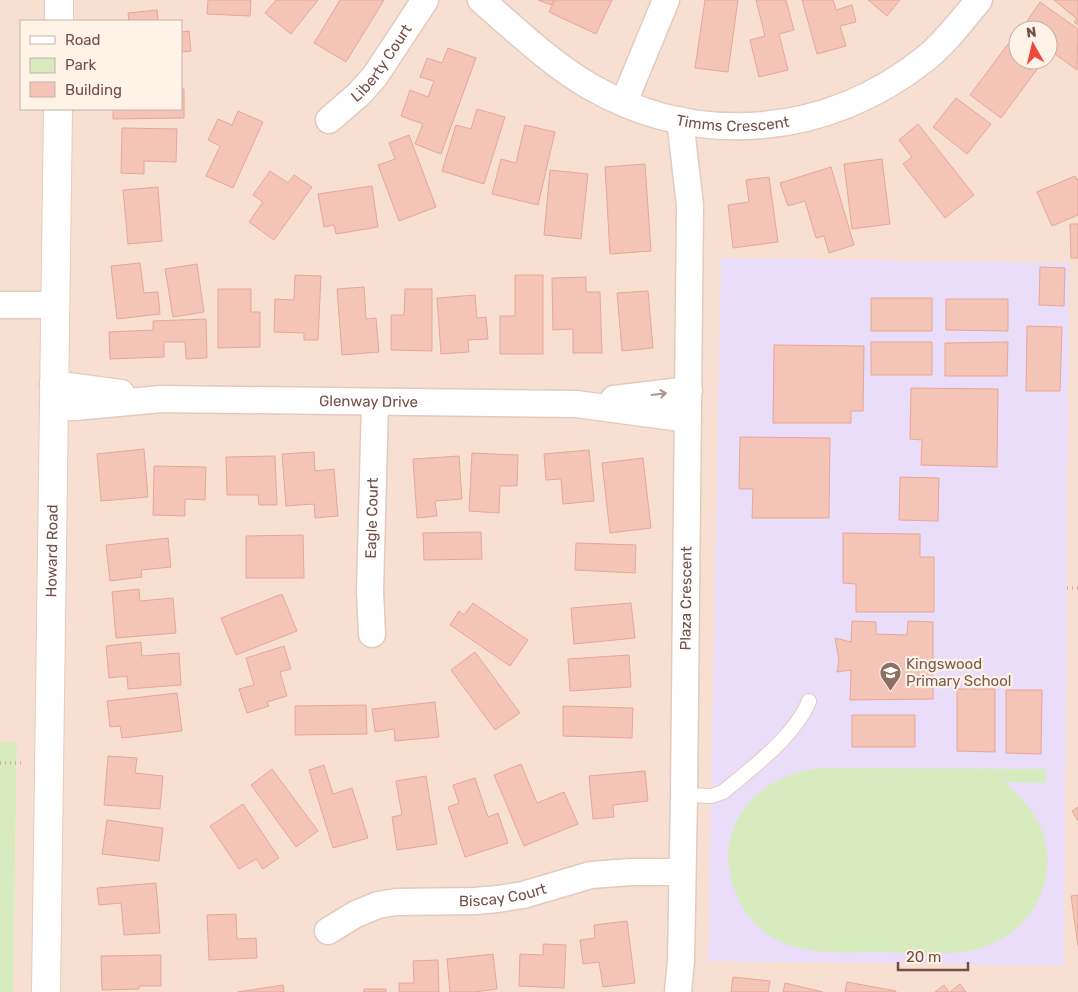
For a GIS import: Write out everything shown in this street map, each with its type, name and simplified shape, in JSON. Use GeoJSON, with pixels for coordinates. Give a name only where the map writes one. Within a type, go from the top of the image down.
{"type":"FeatureCollection","features":[{"type":"Feature","properties":{"kind":"main road"},"geometry":{"type":"LineString","coordinates":[[58,20],[59,0]]}},
{"type":"Feature","properties":{"kind":"main road","name":"Howard Road"},"geometry":{"type":"LineString","coordinates":[[46,992],[58,110]]}},
{"type":"Feature","properties":{"kind":"street","name":"Liberty Court"},"geometry":{"type":"LineString","coordinates":[[329,120],[359,94],[375,76],[425,0]]}},
{"type":"Feature","properties":{"kind":"street","name":"Timms Crescent"},"geometry":{"type":"LineString","coordinates":[[481,0],[562,68],[591,87],[624,102],[680,120],[705,125],[759,126],[786,123],[820,115],[893,82],[926,58],[979,0]]}},
{"type":"Feature","properties":{"kind":"street"},"geometry":{"type":"LineString","coordinates":[[624,102],[666,0]]}},
{"type":"Feature","properties":{"kind":"street","name":"Plaza Crescent"},"geometry":{"type":"LineString","coordinates":[[678,992],[684,795],[690,205],[680,120]]}},
{"type":"Feature","properties":{"kind":"street","name":"Plaza Crescent"},"geometry":{"type":"LineString","coordinates":[[690,205],[705,125]]}},
{"type":"Feature","properties":{"kind":"street"},"geometry":{"type":"LineString","coordinates":[[0,305],[54,305]]}},
{"type":"Feature","properties":{"kind":"street","name":"Glenway Drive"},"geometry":{"type":"LineString","coordinates":[[576,404],[689,390]]}},
{"type":"Feature","properties":{"kind":"street","name":"Glenway Drive"},"geometry":{"type":"LineString","coordinates":[[53,396],[75,407],[161,399],[576,404],[688,419]]}},
{"type":"Feature","properties":{"kind":"street","name":"Eagle Court"},"geometry":{"type":"LineString","coordinates":[[372,634],[370,591],[375,402]]}},
{"type":"Feature","properties":{"kind":"street","name":"Biscay Court"},"geometry":{"type":"LineString","coordinates":[[328,931],[356,914],[396,902],[498,899],[524,895],[591,875],[631,872],[682,872]]}},
{"type":"Feature","properties":{"kind":"lane"},"geometry":{"type":"LineString","coordinates":[[684,795],[712,796],[723,792],[782,740],[804,714],[809,701]]}},
{"type":"Feature","properties":{"kind":"path"},"geometry":{"type":"LineString","coordinates":[[1066,588],[1078,588]]}},
{"type":"Feature","properties":{"kind":"shaded area"},"geometry":{"type":"Polygon","coordinates":[[[0,0],[1078,0],[1078,992],[13,992],[17,742],[0,742],[0,0]]]}},
{"type":"Feature","properties":{"kind":"shaded area","name":"Kingswood Primary School"},"geometry":{"type":"Polygon","coordinates":[[[721,258],[1069,263],[1064,966],[708,961],[721,258]]]}},
{"type":"Feature","properties":{"kind":"green space"},"geometry":{"type":"Polygon","coordinates":[[[0,742],[17,742],[13,992],[0,992],[0,742]]]}},
{"type":"Feature","properties":{"kind":"green space"},"geometry":{"type":"Polygon","coordinates":[[[822,768],[1046,769],[1046,783],[1004,782],[1035,816],[1046,842],[1047,872],[1043,888],[1029,915],[1016,929],[1000,940],[978,949],[964,952],[934,954],[822,952],[790,946],[769,935],[750,917],[736,894],[729,870],[729,848],[734,827],[745,808],[759,793],[777,781],[799,772],[822,768]]]}},
{"type":"Feature","properties":{"kind":"building"},"geometry":{"type":"Polygon","coordinates":[[[208,0],[251,0],[250,16],[207,14],[208,0]]]}},
{"type":"Feature","properties":{"kind":"building"},"geometry":{"type":"Polygon","coordinates":[[[276,0],[318,0],[291,34],[265,13],[276,0]]]}},
{"type":"Feature","properties":{"kind":"building"},"geometry":{"type":"Polygon","coordinates":[[[340,0],[384,0],[346,62],[314,43],[340,0]]]}},
{"type":"Feature","properties":{"kind":"building"},"geometry":{"type":"Polygon","coordinates":[[[538,0],[554,0],[551,5],[538,0]]]}},
{"type":"Feature","properties":{"kind":"building"},"geometry":{"type":"Polygon","coordinates":[[[555,0],[612,0],[596,34],[549,12],[555,0]]]}},
{"type":"Feature","properties":{"kind":"building"},"geometry":{"type":"Polygon","coordinates":[[[705,0],[738,0],[728,72],[695,68],[705,0]]]}},
{"type":"Feature","properties":{"kind":"building"},"geometry":{"type":"Polygon","coordinates":[[[756,0],[786,0],[794,30],[779,34],[788,70],[759,77],[750,40],[765,36],[756,0]]]}},
{"type":"Feature","properties":{"kind":"building"},"geometry":{"type":"Polygon","coordinates":[[[802,0],[833,0],[836,10],[852,5],[856,22],[840,26],[846,46],[817,54],[802,0]]]}},
{"type":"Feature","properties":{"kind":"building"},"geometry":{"type":"Polygon","coordinates":[[[868,0],[900,0],[887,16],[868,0]]]}},
{"type":"Feature","properties":{"kind":"building"},"geometry":{"type":"Polygon","coordinates":[[[1054,0],[1078,0],[1078,25],[1074,22],[1077,19],[1054,0]]]}},
{"type":"Feature","properties":{"kind":"building"},"geometry":{"type":"Polygon","coordinates":[[[1040,2],[1078,29],[1077,70],[1058,56],[1058,20],[1028,20],[1040,2]]]}},
{"type":"Feature","properties":{"kind":"building"},"geometry":{"type":"Polygon","coordinates":[[[157,10],[158,20],[129,20],[128,13],[157,10]]]}},
{"type":"Feature","properties":{"kind":"building"},"geometry":{"type":"Polygon","coordinates":[[[189,31],[191,51],[182,52],[182,32],[189,31]]]}},
{"type":"Feature","properties":{"kind":"building"},"geometry":{"type":"Polygon","coordinates":[[[1008,44],[1008,70],[1037,70],[1001,118],[970,95],[1008,44]]]}},
{"type":"Feature","properties":{"kind":"building"},"geometry":{"type":"Polygon","coordinates":[[[448,48],[476,58],[441,154],[415,144],[423,124],[401,116],[410,90],[428,97],[434,81],[420,77],[427,58],[442,63],[448,48]]]}},
{"type":"Feature","properties":{"kind":"building"},"geometry":{"type":"Polygon","coordinates":[[[182,89],[184,89],[184,118],[113,119],[113,110],[182,110],[182,89]]]}},
{"type":"Feature","properties":{"kind":"building"},"geometry":{"type":"Polygon","coordinates":[[[956,98],[991,124],[967,154],[933,127],[956,98]]]}},
{"type":"Feature","properties":{"kind":"building"},"geometry":{"type":"Polygon","coordinates":[[[477,109],[505,117],[484,184],[442,171],[456,125],[471,129],[477,109]]]}},
{"type":"Feature","properties":{"kind":"building"},"geometry":{"type":"Polygon","coordinates":[[[238,111],[263,122],[233,188],[206,176],[220,146],[208,140],[218,119],[232,125],[238,111]]]}},
{"type":"Feature","properties":{"kind":"building"},"geometry":{"type":"Polygon","coordinates":[[[918,124],[974,195],[945,218],[903,164],[912,157],[899,140],[918,124]]]}},
{"type":"Feature","properties":{"kind":"building"},"geometry":{"type":"Polygon","coordinates":[[[525,125],[555,132],[538,205],[492,194],[501,159],[516,163],[525,125]]]}},
{"type":"Feature","properties":{"kind":"building"},"geometry":{"type":"Polygon","coordinates":[[[122,128],[177,129],[176,162],[144,161],[144,174],[121,173],[122,128]]]}},
{"type":"Feature","properties":{"kind":"building"},"geometry":{"type":"Polygon","coordinates":[[[409,135],[436,207],[399,221],[378,165],[395,159],[389,143],[409,135]]]}},
{"type":"Feature","properties":{"kind":"building"},"geometry":{"type":"Polygon","coordinates":[[[882,159],[890,224],[852,229],[844,164],[882,159]]]}},
{"type":"Feature","properties":{"kind":"building"},"geometry":{"type":"Polygon","coordinates":[[[645,164],[651,251],[610,254],[605,167],[645,164]]]}},
{"type":"Feature","properties":{"kind":"building"},"geometry":{"type":"Polygon","coordinates":[[[831,167],[854,245],[829,253],[824,236],[816,238],[805,201],[788,206],[780,183],[831,167]]]}},
{"type":"Feature","properties":{"kind":"building"},"geometry":{"type":"Polygon","coordinates":[[[550,170],[588,174],[581,239],[544,235],[550,170]]]}},
{"type":"Feature","properties":{"kind":"building"},"geometry":{"type":"Polygon","coordinates":[[[270,171],[288,183],[294,175],[312,187],[274,240],[249,222],[263,202],[253,195],[270,171]]]}},
{"type":"Feature","properties":{"kind":"building"},"geometry":{"type":"Polygon","coordinates":[[[1075,176],[1078,179],[1078,215],[1052,226],[1037,192],[1075,176]]]}},
{"type":"Feature","properties":{"kind":"building"},"geometry":{"type":"Polygon","coordinates":[[[769,177],[778,242],[733,248],[728,205],[749,202],[746,180],[769,177]]]}},
{"type":"Feature","properties":{"kind":"building"},"geometry":{"type":"Polygon","coordinates":[[[372,186],[378,227],[336,234],[334,225],[324,227],[318,194],[372,186]]]}},
{"type":"Feature","properties":{"kind":"building"},"geometry":{"type":"Polygon","coordinates":[[[158,187],[162,241],[128,244],[123,190],[158,187]]]}},
{"type":"Feature","properties":{"kind":"building"},"geometry":{"type":"Polygon","coordinates":[[[1070,224],[1078,224],[1078,258],[1071,258],[1070,224]]]}},
{"type":"Feature","properties":{"kind":"building"},"geometry":{"type":"Polygon","coordinates":[[[140,263],[144,293],[158,292],[160,314],[117,319],[111,266],[140,263]]]}},
{"type":"Feature","properties":{"kind":"building"},"geometry":{"type":"Polygon","coordinates":[[[197,264],[204,312],[173,317],[165,269],[197,264]]]}},
{"type":"Feature","properties":{"kind":"building"},"geometry":{"type":"Polygon","coordinates":[[[1040,267],[1065,268],[1064,306],[1039,305],[1040,267]]]}},
{"type":"Feature","properties":{"kind":"building"},"geometry":{"type":"Polygon","coordinates":[[[295,275],[321,276],[318,340],[304,340],[304,333],[274,332],[275,299],[294,300],[295,275]]]}},
{"type":"Feature","properties":{"kind":"building"},"geometry":{"type":"Polygon","coordinates":[[[515,275],[543,275],[543,354],[500,354],[500,316],[515,316],[515,275]]]}},
{"type":"Feature","properties":{"kind":"building"},"geometry":{"type":"Polygon","coordinates":[[[586,277],[586,292],[600,292],[602,353],[573,353],[573,329],[553,330],[552,278],[586,277]]]}},
{"type":"Feature","properties":{"kind":"building"},"geometry":{"type":"Polygon","coordinates":[[[364,287],[366,319],[376,318],[379,352],[342,355],[337,289],[364,287]]]}},
{"type":"Feature","properties":{"kind":"building"},"geometry":{"type":"Polygon","coordinates":[[[218,289],[251,289],[251,312],[260,312],[260,347],[218,348],[218,289]]]}},
{"type":"Feature","properties":{"kind":"building"},"geometry":{"type":"Polygon","coordinates":[[[405,289],[432,289],[432,351],[391,350],[391,315],[404,315],[405,289]]]}},
{"type":"Feature","properties":{"kind":"building"},"geometry":{"type":"Polygon","coordinates":[[[648,291],[653,348],[622,351],[617,293],[648,291]]]}},
{"type":"Feature","properties":{"kind":"building"},"geometry":{"type":"Polygon","coordinates":[[[475,295],[477,318],[486,317],[488,339],[468,340],[469,352],[441,354],[437,298],[475,295]]]}},
{"type":"Feature","properties":{"kind":"building"},"geometry":{"type":"Polygon","coordinates":[[[871,298],[932,298],[932,331],[871,331],[871,298]]]}},
{"type":"Feature","properties":{"kind":"building"},"geometry":{"type":"Polygon","coordinates":[[[946,299],[1008,299],[1008,331],[946,330],[946,299]]]}},
{"type":"Feature","properties":{"kind":"building"},"geometry":{"type":"Polygon","coordinates":[[[206,319],[207,358],[186,359],[185,342],[164,342],[164,357],[110,359],[109,332],[153,330],[153,321],[206,319]]]}},
{"type":"Feature","properties":{"kind":"building"},"geometry":{"type":"Polygon","coordinates":[[[1027,326],[1062,327],[1060,391],[1026,391],[1027,326]]]}},
{"type":"Feature","properties":{"kind":"building"},"geometry":{"type":"Polygon","coordinates":[[[871,342],[932,342],[932,375],[871,375],[871,342]]]}},
{"type":"Feature","properties":{"kind":"building"},"geometry":{"type":"Polygon","coordinates":[[[1008,342],[1007,376],[945,376],[945,343],[1008,342]]]}},
{"type":"Feature","properties":{"kind":"building"},"geometry":{"type":"Polygon","coordinates":[[[774,345],[864,346],[863,411],[851,411],[851,423],[773,423],[774,345]]]}},
{"type":"Feature","properties":{"kind":"building"},"geometry":{"type":"Polygon","coordinates":[[[911,388],[998,389],[997,467],[921,465],[922,440],[910,439],[911,388]]]}},
{"type":"Feature","properties":{"kind":"building"},"geometry":{"type":"Polygon","coordinates":[[[740,437],[830,438],[829,518],[752,518],[753,489],[739,489],[740,437]]]}},
{"type":"Feature","properties":{"kind":"building"},"geometry":{"type":"Polygon","coordinates":[[[144,449],[148,497],[101,501],[97,454],[144,449]]]}},
{"type":"Feature","properties":{"kind":"building"},"geometry":{"type":"Polygon","coordinates":[[[589,450],[594,501],[563,504],[561,479],[546,480],[544,454],[589,450]]]}},
{"type":"Feature","properties":{"kind":"building"},"geometry":{"type":"Polygon","coordinates":[[[314,452],[315,471],[334,469],[338,516],[315,518],[314,504],[286,506],[282,454],[314,452]]]}},
{"type":"Feature","properties":{"kind":"building"},"geometry":{"type":"Polygon","coordinates":[[[472,453],[518,455],[517,486],[500,486],[499,513],[469,511],[472,453]]]}},
{"type":"Feature","properties":{"kind":"building"},"geometry":{"type":"Polygon","coordinates":[[[275,456],[277,505],[259,505],[258,495],[227,495],[226,457],[275,456]]]}},
{"type":"Feature","properties":{"kind":"building"},"geometry":{"type":"Polygon","coordinates":[[[459,456],[462,499],[435,501],[437,516],[417,518],[413,459],[459,456]]]}},
{"type":"Feature","properties":{"kind":"building"},"geometry":{"type":"Polygon","coordinates":[[[643,458],[651,528],[610,533],[602,463],[643,458]]]}},
{"type":"Feature","properties":{"kind":"building"},"geometry":{"type":"Polygon","coordinates":[[[154,466],[206,467],[205,500],[185,499],[185,516],[153,515],[154,466]]]}},
{"type":"Feature","properties":{"kind":"building"},"geometry":{"type":"Polygon","coordinates":[[[900,477],[939,478],[938,521],[899,520],[900,477]]]}},
{"type":"Feature","properties":{"kind":"building"},"geometry":{"type":"Polygon","coordinates":[[[481,532],[482,559],[424,560],[423,533],[481,532]]]}},
{"type":"Feature","properties":{"kind":"building"},"geometry":{"type":"Polygon","coordinates":[[[843,533],[920,534],[920,557],[934,557],[934,612],[856,612],[856,584],[843,583],[843,533]]]}},
{"type":"Feature","properties":{"kind":"building"},"geometry":{"type":"Polygon","coordinates":[[[303,535],[304,578],[246,578],[246,536],[303,535]]]}},
{"type":"Feature","properties":{"kind":"building"},"geometry":{"type":"Polygon","coordinates":[[[168,538],[171,567],[141,570],[142,577],[110,581],[106,545],[168,538]]]}},
{"type":"Feature","properties":{"kind":"building"},"geometry":{"type":"Polygon","coordinates":[[[576,543],[636,545],[635,573],[575,570],[576,543]]]}},
{"type":"Feature","properties":{"kind":"building"},"geometry":{"type":"Polygon","coordinates":[[[139,589],[140,601],[173,598],[176,633],[116,638],[112,592],[139,589]]]}},
{"type":"Feature","properties":{"kind":"building"},"geometry":{"type":"Polygon","coordinates":[[[282,594],[297,631],[236,655],[221,618],[282,594]]]}},
{"type":"Feature","properties":{"kind":"building"},"geometry":{"type":"Polygon","coordinates":[[[473,603],[528,640],[510,666],[450,625],[459,611],[464,615],[473,603]]]}},
{"type":"Feature","properties":{"kind":"building"},"geometry":{"type":"Polygon","coordinates":[[[631,603],[635,638],[574,644],[571,608],[631,603]]]}},
{"type":"Feature","properties":{"kind":"building"},"geometry":{"type":"Polygon","coordinates":[[[852,621],[876,622],[876,634],[907,635],[908,621],[933,622],[933,699],[850,700],[851,670],[837,672],[839,660],[835,638],[851,642],[852,621]]]}},
{"type":"Feature","properties":{"kind":"building"},"geometry":{"type":"Polygon","coordinates":[[[141,642],[142,656],[179,653],[181,685],[128,689],[127,676],[109,678],[106,646],[141,642]]]}},
{"type":"Feature","properties":{"kind":"building"},"geometry":{"type":"Polygon","coordinates":[[[284,646],[291,669],[280,672],[287,696],[267,702],[269,706],[247,713],[239,689],[254,685],[246,658],[284,646]]]}},
{"type":"Feature","properties":{"kind":"building"},"geometry":{"type":"Polygon","coordinates":[[[475,652],[520,713],[495,730],[451,670],[475,652]]]}},
{"type":"Feature","properties":{"kind":"building"},"geometry":{"type":"Polygon","coordinates":[[[629,655],[631,687],[570,691],[568,659],[629,655]]]}},
{"type":"Feature","properties":{"kind":"building"},"geometry":{"type":"Polygon","coordinates":[[[957,689],[995,689],[995,752],[957,751],[957,689]]]}},
{"type":"Feature","properties":{"kind":"building"},"geometry":{"type":"Polygon","coordinates":[[[1006,690],[1042,690],[1041,754],[1006,753],[1006,690]]]}},
{"type":"Feature","properties":{"kind":"building"},"geometry":{"type":"Polygon","coordinates":[[[177,693],[182,731],[122,738],[120,726],[110,727],[107,701],[177,693]]]}},
{"type":"Feature","properties":{"kind":"building"},"geometry":{"type":"Polygon","coordinates":[[[435,702],[439,737],[395,741],[394,729],[375,732],[372,709],[435,702]]]}},
{"type":"Feature","properties":{"kind":"building"},"geometry":{"type":"Polygon","coordinates":[[[366,705],[367,734],[295,735],[295,706],[366,705]]]}},
{"type":"Feature","properties":{"kind":"building"},"geometry":{"type":"Polygon","coordinates":[[[563,706],[633,708],[632,738],[563,736],[563,706]]]}},
{"type":"Feature","properties":{"kind":"building"},"geometry":{"type":"Polygon","coordinates":[[[852,715],[915,715],[915,747],[852,747],[852,715]]]}},
{"type":"Feature","properties":{"kind":"building"},"geometry":{"type":"Polygon","coordinates":[[[108,756],[137,758],[135,773],[163,776],[160,809],[104,805],[108,756]]]}},
{"type":"Feature","properties":{"kind":"building"},"geometry":{"type":"Polygon","coordinates":[[[521,764],[537,803],[564,792],[578,824],[524,846],[494,775],[521,764]]]}},
{"type":"Feature","properties":{"kind":"building"},"geometry":{"type":"Polygon","coordinates":[[[324,765],[333,794],[352,788],[368,838],[333,848],[309,770],[324,765]]]}},
{"type":"Feature","properties":{"kind":"building"},"geometry":{"type":"Polygon","coordinates":[[[272,769],[318,831],[296,847],[251,785],[272,769]]]}},
{"type":"Feature","properties":{"kind":"building"},"geometry":{"type":"Polygon","coordinates":[[[645,771],[648,801],[613,805],[614,817],[593,819],[589,776],[645,771]]]}},
{"type":"Feature","properties":{"kind":"building"},"geometry":{"type":"Polygon","coordinates":[[[426,776],[437,844],[397,850],[392,817],[402,815],[396,781],[426,776]]]}},
{"type":"Feature","properties":{"kind":"building"},"geometry":{"type":"Polygon","coordinates":[[[475,778],[488,817],[498,813],[508,843],[465,857],[448,807],[459,803],[453,785],[475,778]]]}},
{"type":"Feature","properties":{"kind":"building"},"geometry":{"type":"Polygon","coordinates":[[[243,804],[279,858],[263,869],[256,859],[239,869],[210,826],[243,804]]]}},
{"type":"Feature","properties":{"kind":"building"},"geometry":{"type":"Polygon","coordinates":[[[1078,807],[1078,821],[1072,811],[1078,807]]]}},
{"type":"Feature","properties":{"kind":"building"},"geometry":{"type":"Polygon","coordinates":[[[107,820],[163,828],[159,861],[102,854],[107,820]]]}},
{"type":"Feature","properties":{"kind":"building"},"geometry":{"type":"Polygon","coordinates":[[[156,883],[160,933],[124,935],[121,903],[99,905],[97,888],[156,883]]]}},
{"type":"Feature","properties":{"kind":"building"},"geometry":{"type":"Polygon","coordinates":[[[1078,895],[1078,946],[1071,896],[1078,895]]]}},
{"type":"Feature","properties":{"kind":"building"},"geometry":{"type":"Polygon","coordinates":[[[236,914],[237,939],[256,938],[257,958],[209,960],[207,915],[236,914]]]}},
{"type":"Feature","properties":{"kind":"building"},"geometry":{"type":"Polygon","coordinates":[[[627,921],[635,983],[603,987],[599,962],[583,964],[580,940],[595,938],[594,925],[627,921]]]}},
{"type":"Feature","properties":{"kind":"building"},"geometry":{"type":"Polygon","coordinates":[[[543,944],[566,945],[564,988],[519,986],[520,954],[543,955],[543,944]]]}},
{"type":"Feature","properties":{"kind":"building"},"geometry":{"type":"Polygon","coordinates":[[[493,954],[497,989],[475,992],[450,992],[447,959],[493,954]]]}},
{"type":"Feature","properties":{"kind":"building"},"geometry":{"type":"Polygon","coordinates":[[[161,955],[161,986],[139,986],[139,989],[102,990],[101,956],[161,955]]]}},
{"type":"Feature","properties":{"kind":"building"},"geometry":{"type":"Polygon","coordinates":[[[438,960],[439,992],[399,992],[399,983],[414,983],[413,961],[438,960]]]}},
{"type":"Feature","properties":{"kind":"building"},"geometry":{"type":"Polygon","coordinates":[[[733,977],[770,981],[768,992],[731,992],[733,977]]]}},
{"type":"Feature","properties":{"kind":"building"},"geometry":{"type":"Polygon","coordinates":[[[847,982],[896,991],[896,992],[845,992],[847,982]]]}},
{"type":"Feature","properties":{"kind":"building"},"geometry":{"type":"Polygon","coordinates":[[[785,983],[823,992],[783,992],[785,983]]]}},
{"type":"Feature","properties":{"kind":"building"},"geometry":{"type":"Polygon","coordinates":[[[960,984],[966,992],[950,992],[960,984]]]}},
{"type":"Feature","properties":{"kind":"building"},"geometry":{"type":"Polygon","coordinates":[[[283,985],[284,992],[238,992],[283,985]]]}},
{"type":"Feature","properties":{"kind":"building"},"geometry":{"type":"Polygon","coordinates":[[[944,985],[949,992],[935,992],[944,985]]]}},
{"type":"Feature","properties":{"kind":"building"},"geometry":{"type":"Polygon","coordinates":[[[364,989],[386,989],[386,992],[364,992],[364,989]]]}},
{"type":"Feature","properties":{"kind":"place","name":"Kingswood Primary School"},"geometry":{"type":"Point","coordinates":[890,692]}}]}
